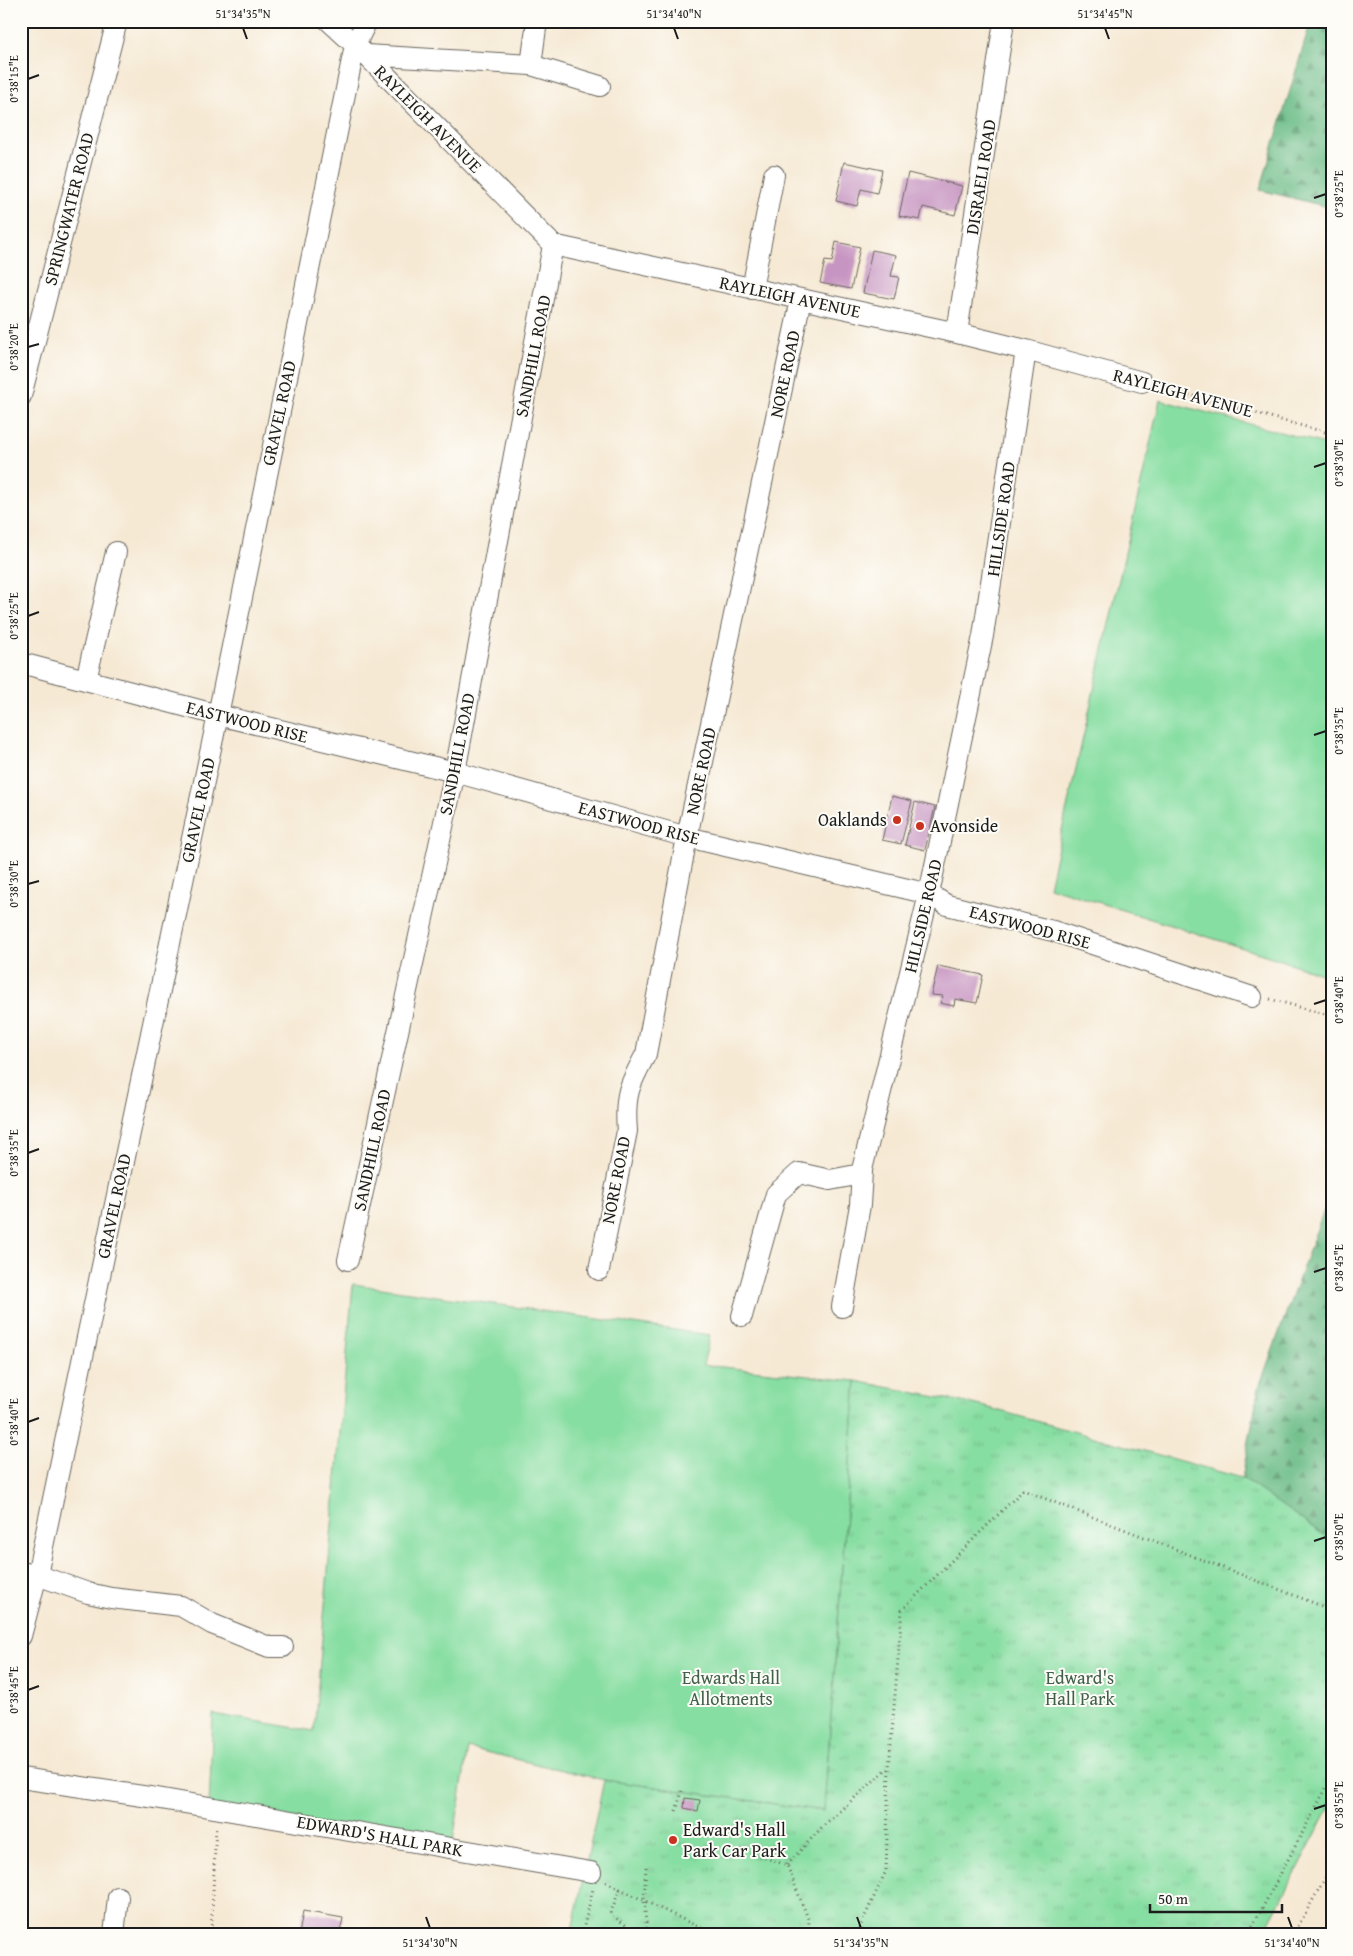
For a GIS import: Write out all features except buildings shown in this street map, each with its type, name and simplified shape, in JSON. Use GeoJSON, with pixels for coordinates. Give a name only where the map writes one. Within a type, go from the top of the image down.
{"type":"FeatureCollection","features":[{"type":"Feature","properties":{"kind":"street","name":"SPRINGWATER ROAD"},"geometry":{"type":"LineString","coordinates":[[21,396],[117,21]]}},
{"type":"Feature","properties":{"kind":"street","name":"RAYLEIGH AVENUE"},"geometry":{"type":"LineString","coordinates":[[328,21],[360,50],[553,245],[957,333],[1142,382]]}},
{"type":"Feature","properties":{"kind":"street","name":"GRAVEL ROAD"},"geometry":{"type":"LineString","coordinates":[[21,1636],[29,1573],[218,715],[367,21]]}},
{"type":"Feature","properties":{"kind":"street"},"geometry":{"type":"LineString","coordinates":[[531,65],[537,21]]}},
{"type":"Feature","properties":{"kind":"street","name":"DISRAELI ROAD"},"geometry":{"type":"LineString","coordinates":[[957,333],[1004,21]]}},
{"type":"Feature","properties":{"kind":"street"},"geometry":{"type":"LineString","coordinates":[[360,50],[531,65],[600,86]]}},
{"type":"Feature","properties":{"kind":"street"},"geometry":{"type":"LineString","coordinates":[[752,288],[774,174]]}},
{"type":"Feature","properties":{"kind":"street","name":"SANDHILL ROAD"},"geometry":{"type":"LineString","coordinates":[[348,1260],[455,772],[553,245]]}},
{"type":"Feature","properties":{"kind":"street","name":"NORE ROAD"},"geometry":{"type":"LineString","coordinates":[[599,1270],[627,1131],[625,1110],[630,1084],[646,1054],[688,837],[801,299]]}},
{"type":"Feature","properties":{"kind":"street","name":"HILLSIDE ROAD"},"geometry":{"type":"LineString","coordinates":[[842,1307],[860,1205],[862,1172],[929,894],[983,636],[1026,350]]}},
{"type":"Feature","properties":{"kind":"street"},"geometry":{"type":"LineString","coordinates":[[86,680],[116,552]]}},
{"type":"Feature","properties":{"kind":"street","name":"EASTWOOD RISE"},"geometry":{"type":"LineString","coordinates":[[21,664],[218,715],[455,772],[688,837],[929,894],[947,904],[1052,931],[1252,997]]}},
{"type":"Feature","properties":{"kind":"street"},"geometry":{"type":"LineString","coordinates":[[742,1316],[776,1194],[798,1173],[830,1180],[861,1174],[862,1172]]}},
{"type":"Feature","properties":{"kind":"street"},"geometry":{"type":"LineString","coordinates":[[29,1573],[88,1593],[111,1598],[132,1602],[175,1604],[228,1631],[269,1647],[283,1647]]}},
{"type":"Feature","properties":{"kind":"street","name":"EDWARD'S HALL PARK"},"geometry":{"type":"LineString","coordinates":[[21,1778],[168,1800],[591,1872]]}},
{"type":"Feature","properties":{"kind":"street"},"geometry":{"type":"LineString","coordinates":[[114,1935],[118,1897]]}},
{"type":"Feature","properties":{"kind":"path","name":"RAYLEIGH AVENUE"},"geometry":{"type":"LineString","coordinates":[[1142,382],[1332,434]]}},
{"type":"Feature","properties":{"kind":"path"},"geometry":{"type":"LineString","coordinates":[[1252,997],[1275,999],[1332,1016]]}},
{"type":"Feature","properties":{"kind":"path"},"geometry":{"type":"LineString","coordinates":[[859,1929],[886,1871],[889,1768],[902,1610],[1023,1490],[1332,1610]]}},
{"type":"Feature","properties":{"kind":"path"},"geometry":{"type":"LineString","coordinates":[[787,1865],[823,1826],[889,1768]]}},
{"type":"Feature","properties":{"kind":"path"},"geometry":{"type":"LineString","coordinates":[[1248,1935],[1332,1777]]}},
{"type":"Feature","properties":{"kind":"path"},"geometry":{"type":"LineString","coordinates":[[676,1811],[682,1791]]}},
{"type":"Feature","properties":{"kind":"path"},"geometry":{"type":"LineString","coordinates":[[210,1935],[217,1809]]}},
{"type":"Feature","properties":{"kind":"path"},"geometry":{"type":"LineString","coordinates":[[740,1850],[787,1865]]}},
{"type":"Feature","properties":{"kind":"path"},"geometry":{"type":"LineString","coordinates":[[787,1865],[809,1921],[808,1933],[810,1935]]}},
{"type":"Feature","properties":{"kind":"path"},"geometry":{"type":"LineString","coordinates":[[646,1866],[644,1900],[647,1935]]}},
{"type":"Feature","properties":{"kind":"path"},"geometry":{"type":"LineString","coordinates":[[1293,1935],[1332,1866]]}},
{"type":"Feature","properties":{"kind":"path"},"geometry":{"type":"LineString","coordinates":[[591,1872],[620,1890],[715,1935]]}},
{"type":"Feature","properties":{"kind":"path"},"geometry":{"type":"LineString","coordinates":[[620,1890],[610,1914],[640,1935]]}},
{"type":"Feature","properties":{"kind":"path"},"geometry":{"type":"LineString","coordinates":[[582,1935],[591,1898]]}},
{"type":"Feature","properties":{"kind":"path"},"geometry":{"type":"LineString","coordinates":[[844,1935],[859,1929],[877,1935]]}},
{"type":"Feature","properties":{"kind":"green space"},"geometry":{"type":"Polygon","coordinates":[[[1311,21],[1332,21],[1332,208],[1260,190],[1311,21]]]}},
{"type":"Feature","properties":{"kind":"green space"},"geometry":{"type":"Polygon","coordinates":[[[1160,400],[1332,446],[1332,978],[1278,959],[1049,887],[1160,400]]]}},
{"type":"Feature","properties":{"kind":"green space"},"geometry":{"type":"Polygon","coordinates":[[[1332,1188],[1332,1541],[1242,1478],[1259,1387],[1332,1188]]]}},
{"type":"Feature","properties":{"kind":"green space","name":"Edwards Hall Allotments"},"geometry":{"type":"Polygon","coordinates":[[[353,1284],[710,1335],[703,1365],[856,1381],[824,1811],[604,1780],[468,1748],[452,1848],[209,1807],[213,1714],[314,1731],[353,1284]]]}},
{"type":"Feature","properties":{"kind":"green space","name":"Edward's Hall Park"},"geometry":{"type":"Polygon","coordinates":[[[856,1381],[982,1406],[1242,1478],[1332,1541],[1332,1803],[1262,1935],[571,1935],[604,1780],[824,1811],[856,1381]]]}},
{"type":"Feature","properties":{"kind":"place","name":"Oaklands"},"geometry":{"type":"Point","coordinates":[897,820]}},
{"type":"Feature","properties":{"kind":"place","name":"Avonside"},"geometry":{"type":"Point","coordinates":[920,826]}},
{"type":"Feature","properties":{"kind":"place","name":"Edward's Hall Park Car Park"},"geometry":{"type":"Point","coordinates":[673,1840]}}]}
